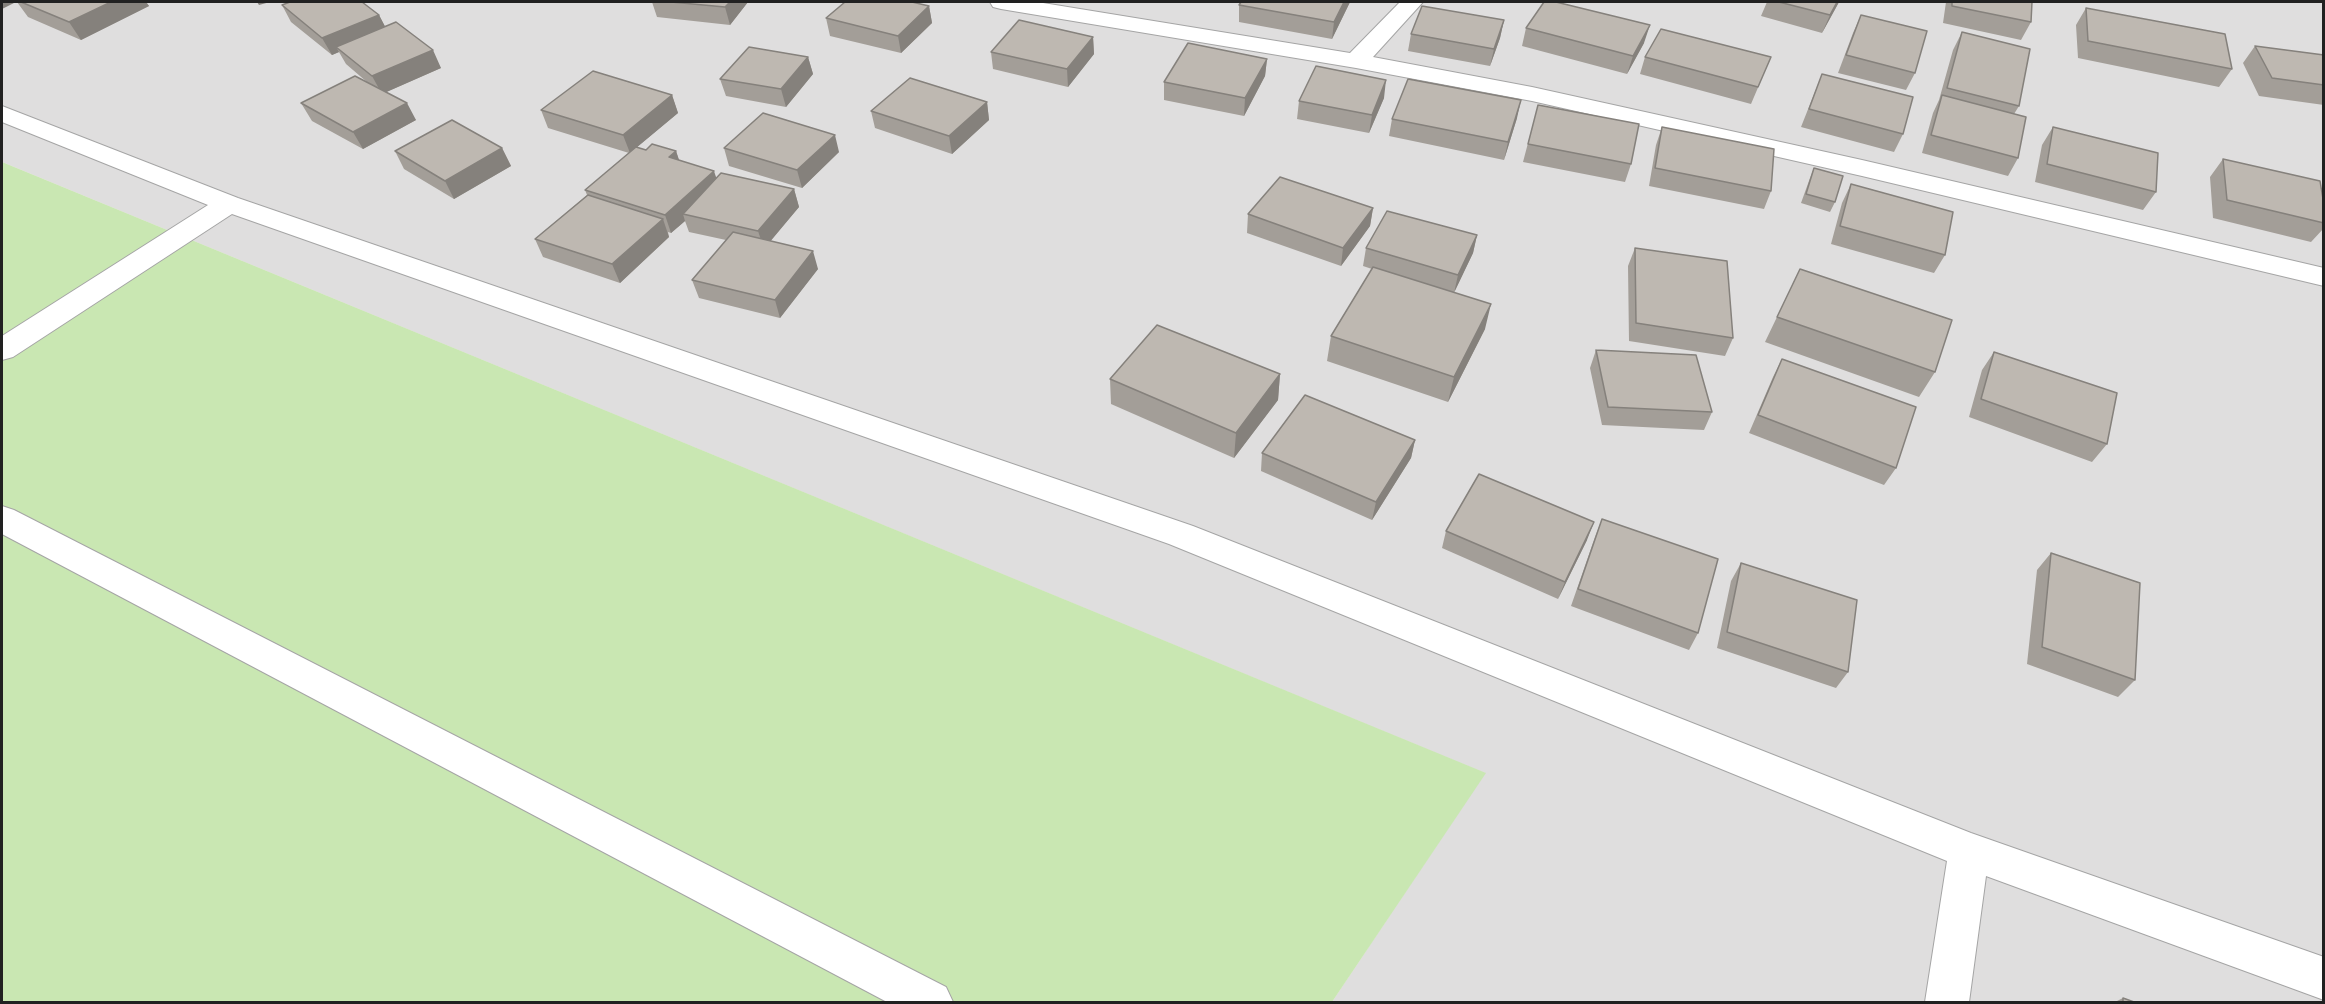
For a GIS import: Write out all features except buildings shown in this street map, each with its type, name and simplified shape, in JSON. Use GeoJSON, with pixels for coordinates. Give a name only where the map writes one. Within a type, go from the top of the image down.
{"type":"FeatureCollection","features":[{"type":"Feature","properties":{"kind":"street"},"geometry":{"type":"LineString","coordinates":[[1001,2],[1356,61],[1532,94],[1862,168],[2324,277]]}},
{"type":"Feature","properties":{"kind":"street"},"geometry":{"type":"LineString","coordinates":[[1356,61],[1412,2]]}},
{"type":"Feature","properties":{"kind":"street"},"geometry":{"type":"LineString","coordinates":[[2,113],[229,204],[1181,535],[1969,851],[2324,979]]}},
{"type":"Feature","properties":{"kind":"street"},"geometry":{"type":"LineString","coordinates":[[2,350],[229,204]]}},
{"type":"Feature","properties":{"kind":"street"},"geometry":{"type":"LineString","coordinates":[[2,519],[930,1002]]}},
{"type":"Feature","properties":{"kind":"street"},"geometry":{"type":"LineString","coordinates":[[1947,1002],[1969,851]]}},
{"type":"Feature","properties":{"kind":"shaded area"},"geometry":{"type":"Polygon","coordinates":[[[2,2],[2323,2],[2323,1002],[1332,1002],[1485,773],[2,162],[2,2]]]}},
{"type":"Feature","properties":{"kind":"green space"},"geometry":{"type":"Polygon","coordinates":[[[2,162],[1486,773],[1332,1002],[2,1002],[2,162]]]}}]}
